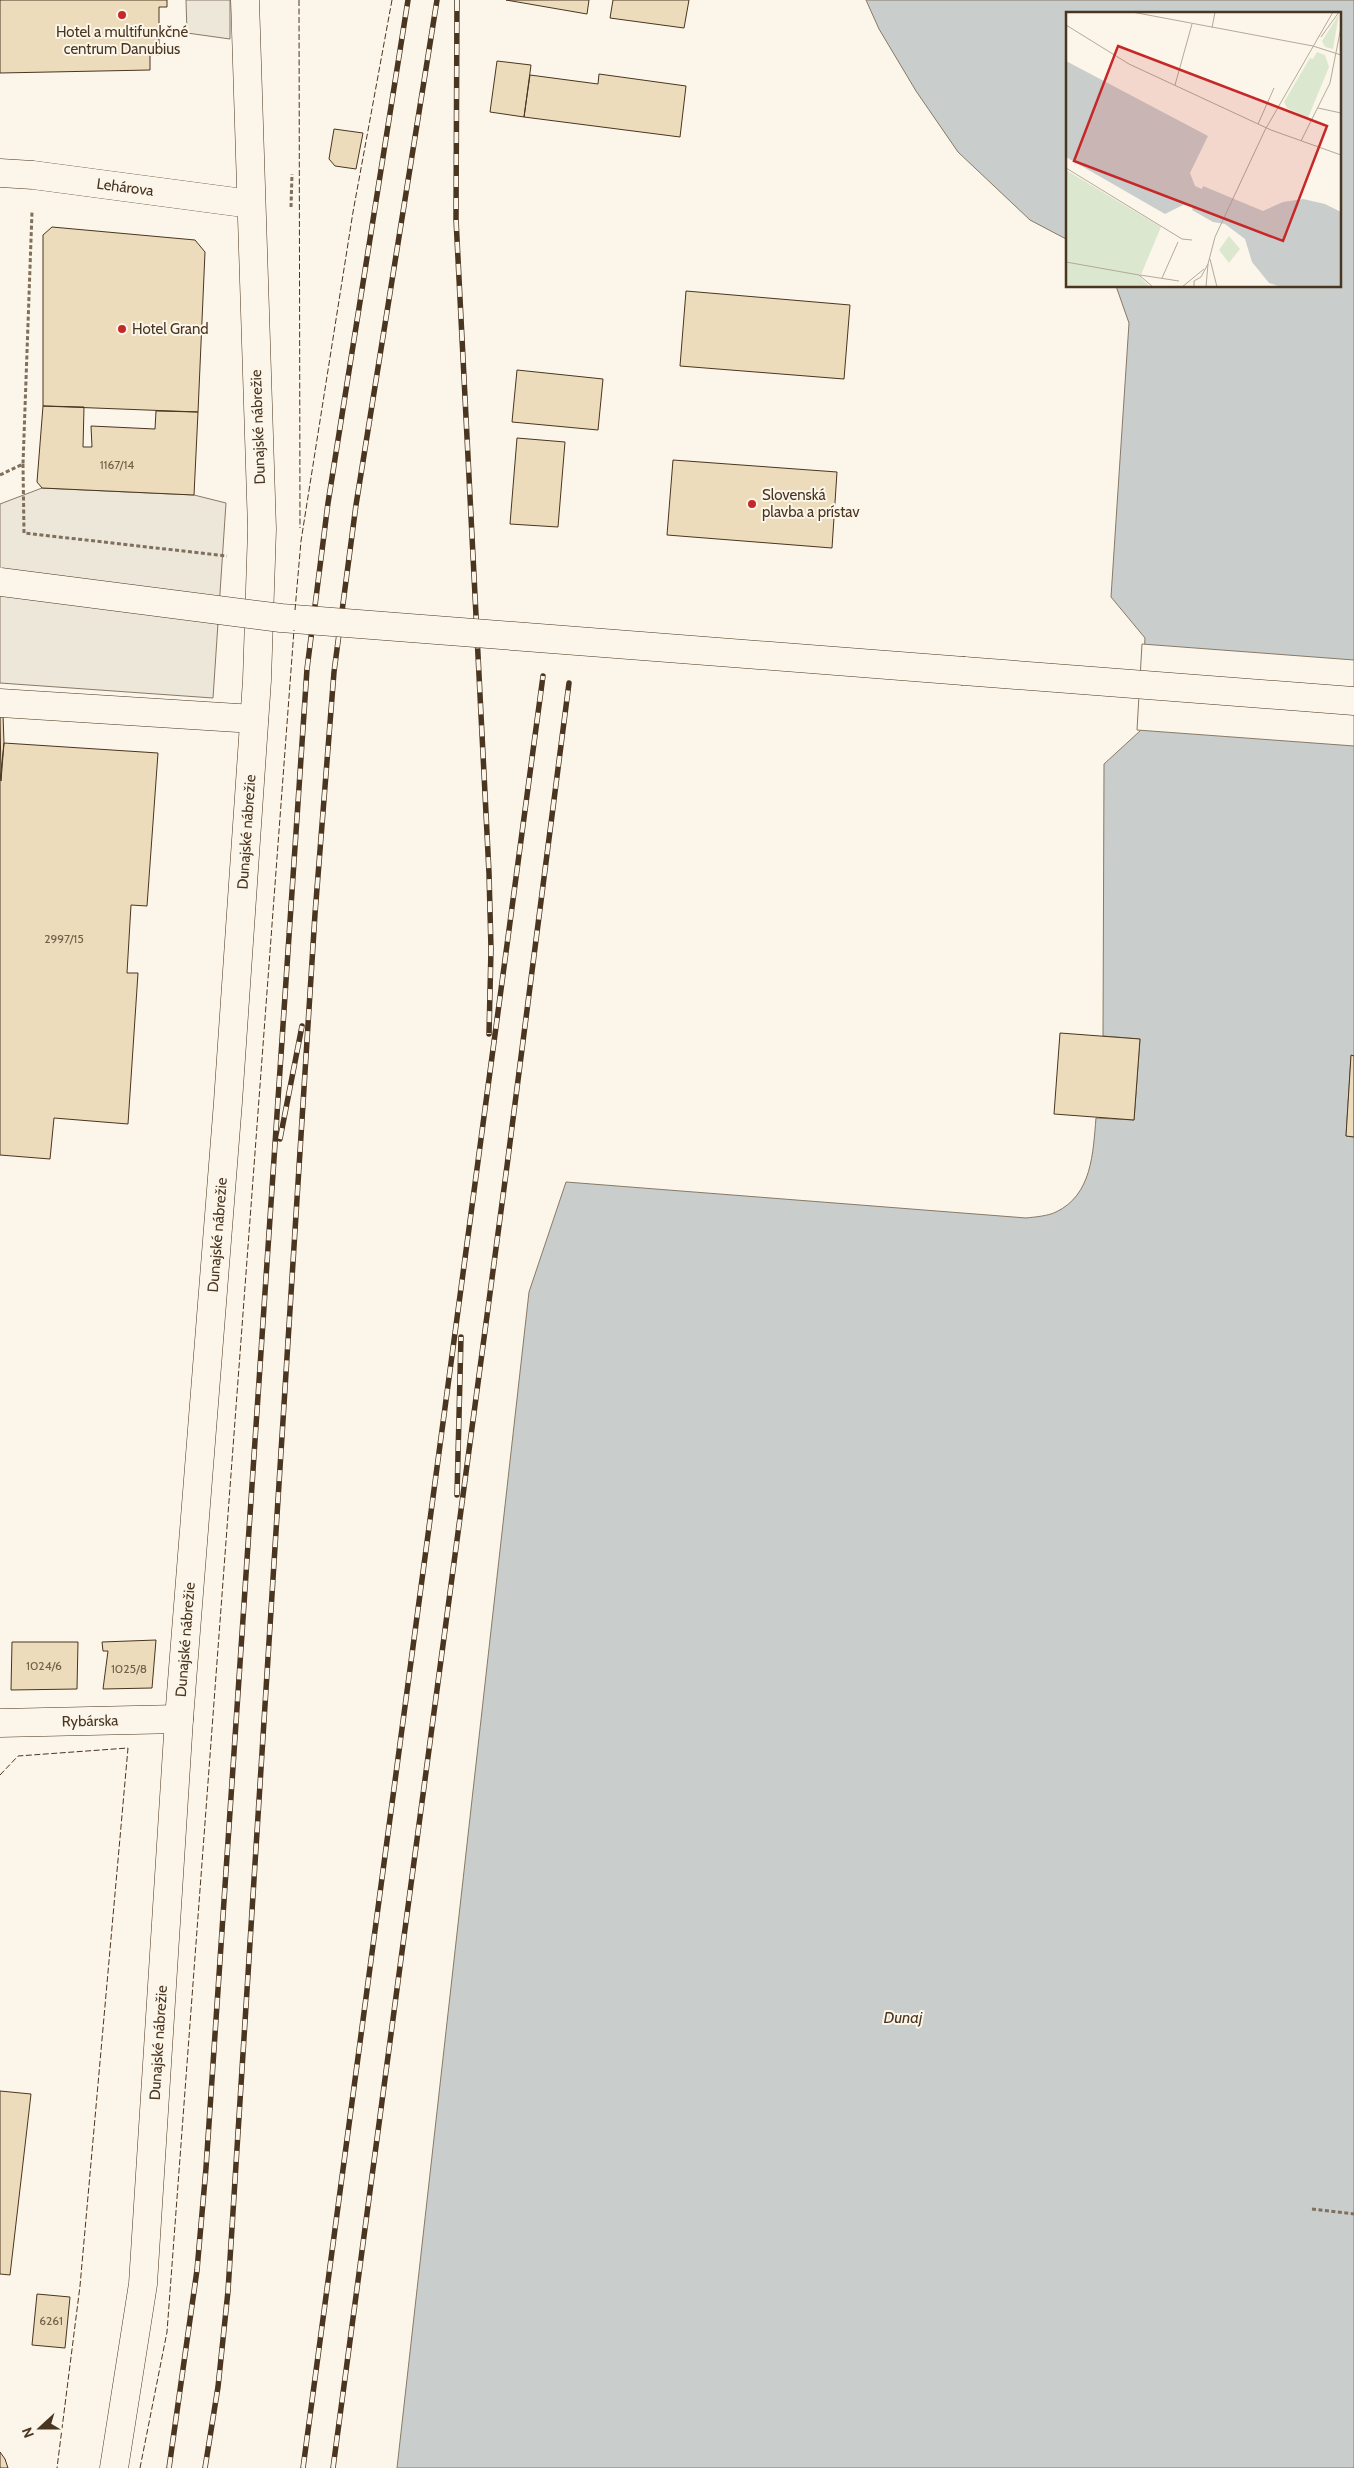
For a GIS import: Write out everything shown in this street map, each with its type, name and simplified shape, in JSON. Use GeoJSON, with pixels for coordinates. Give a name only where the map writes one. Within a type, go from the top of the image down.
{"type":"FeatureCollection","features":[{"type":"Feature","properties":{"kind":"street","name":"Dunajské nábrežie"},"geometry":{"type":"LineString","coordinates":[[114,2468],[143,2284],[179,1719],[228,1102],[254,719],[262,537],[245,0]]}},
{"type":"Feature","properties":{"kind":"street","name":"Lehárova"},"geometry":{"type":"LineString","coordinates":[[0,173],[33,175],[251,204]]}},
{"type":"Feature","properties":{"kind":"street"},"geometry":{"type":"LineString","coordinates":[[0,582],[281,618],[1354,701]]}},
{"type":"Feature","properties":{"kind":"street"},"geometry":{"type":"LineString","coordinates":[[0,703],[254,719]]}},
{"type":"Feature","properties":{"kind":"street","name":"Rybárska"},"geometry":{"type":"LineString","coordinates":[[0,1723],[179,1719]]}},
{"type":"Feature","properties":{"kind":"path"},"geometry":{"type":"LineString","coordinates":[[291,207],[292,174]]}},
{"type":"Feature","properties":{"kind":"path"},"geometry":{"type":"LineString","coordinates":[[32,212],[23,464],[24,533],[230,556]]}},
{"type":"Feature","properties":{"kind":"path"},"geometry":{"type":"LineString","coordinates":[[0,475],[23,464]]}},
{"type":"Feature","properties":{"kind":"path"},"geometry":{"type":"LineString","coordinates":[[1312,2209],[1354,2214]]}},
{"type":"Feature","properties":{"kind":"shaded area"},"geometry":{"type":"Polygon","coordinates":[[[186,0],[230,0],[230,39],[187,33],[186,0]]]}},
{"type":"Feature","properties":{"kind":"shaded area"},"geometry":{"type":"Polygon","coordinates":[[[42,488],[194,495],[226,503],[213,698],[0,683],[0,504],[42,488]]]}},
{"type":"Feature","properties":{"kind":"water","name":"Dunaj"},"geometry":{"type":"Polygon","coordinates":[[[866,0],[1354,0],[1354,1056],[1351,1056],[1346,1136],[1354,1137],[1354,2468],[397,2468],[529,1292],[566,1182],[1026,1218],[1056,1212],[1068,1205],[1077,1195],[1084,1184],[1092,1159],[1096,1118],[1134,1120],[1140,1039],[1103,1036],[1104,764],[1140,731],[1145,638],[1111,597],[1129,323],[1117,288],[1342,288],[1342,12],[1066,12],[1066,239],[1030,220],[958,152],[916,91],[879,29],[866,0]]]}},
{"type":"Feature","properties":{"kind":"pier"},"geometry":{"type":"Polygon","coordinates":[[[1142,644],[1354,660],[1354,746],[1137,730],[1142,644]]]}},
{"type":"Feature","properties":{"kind":"building"},"geometry":{"type":"Polygon","coordinates":[[[0,0],[167,0],[167,7],[159,7],[159,55],[150,55],[150,70],[0,73],[0,0]]]}},
{"type":"Feature","properties":{"kind":"building"},"geometry":{"type":"Polygon","coordinates":[[[506,0],[589,0],[587,14],[506,0]]]}},
{"type":"Feature","properties":{"kind":"building"},"geometry":{"type":"Polygon","coordinates":[[[613,0],[689,0],[684,28],[610,18],[613,0]]]}},
{"type":"Feature","properties":{"kind":"building"},"geometry":{"type":"Polygon","coordinates":[[[497,61],[531,65],[524,117],[490,112],[497,61]]]}},
{"type":"Feature","properties":{"kind":"building"},"geometry":{"type":"Polygon","coordinates":[[[599,74],[686,86],[680,137],[524,117],[530,75],[598,84],[599,74]]]}},
{"type":"Feature","properties":{"kind":"building"},"geometry":{"type":"Polygon","coordinates":[[[334,129],[363,133],[356,169],[335,166],[329,159],[334,129]]]}},
{"type":"Feature","properties":{"kind":"building","name":"Hotel Grand"},"geometry":{"type":"Polygon","coordinates":[[[52,227],[195,240],[205,252],[198,412],[43,406],[43,235],[52,227]]]}},
{"type":"Feature","properties":{"kind":"building"},"geometry":{"type":"Polygon","coordinates":[[[686,291],[850,305],[844,379],[680,366],[686,291]]]}},
{"type":"Feature","properties":{"kind":"building"},"geometry":{"type":"Polygon","coordinates":[[[517,370],[603,379],[598,430],[512,422],[517,370]]]}},
{"type":"Feature","properties":{"kind":"building"},"geometry":{"type":"Polygon","coordinates":[[[43,406],[84,407],[83,447],[92,447],[91,426],[155,429],[156,411],[198,412],[194,495],[42,488],[37,482],[43,406]]]}},
{"type":"Feature","properties":{"kind":"building"},"geometry":{"type":"Polygon","coordinates":[[[517,438],[565,442],[558,527],[510,524],[517,438]]]}},
{"type":"Feature","properties":{"kind":"building","name":"Slovenská plavba a prístav"},"geometry":{"type":"Polygon","coordinates":[[[673,460],[837,472],[832,548],[667,535],[673,460]]]}},
{"type":"Feature","properties":{"kind":"building"},"geometry":{"type":"Polygon","coordinates":[[[0,714],[3,715],[4,743],[1,781],[0,714]]]}},
{"type":"Feature","properties":{"kind":"building"},"geometry":{"type":"Polygon","coordinates":[[[4,743],[158,753],[147,906],[131,905],[127,973],[138,973],[128,1124],[54,1118],[50,1159],[0,1155],[0,781],[4,743]]]}},
{"type":"Feature","properties":{"kind":"building"},"geometry":{"type":"Polygon","coordinates":[[[1060,1033],[1140,1039],[1134,1120],[1054,1114],[1060,1033]]]}},
{"type":"Feature","properties":{"kind":"building"},"geometry":{"type":"Polygon","coordinates":[[[1351,1055],[1354,1056],[1354,1137],[1346,1136],[1351,1055]]]}},
{"type":"Feature","properties":{"kind":"building"},"geometry":{"type":"Polygon","coordinates":[[[156,1640],[152,1688],[103,1689],[108,1651],[103,1651],[102,1642],[156,1640]]]}},
{"type":"Feature","properties":{"kind":"building"},"geometry":{"type":"Polygon","coordinates":[[[12,1642],[78,1642],[77,1689],[11,1690],[12,1642]]]}},
{"type":"Feature","properties":{"kind":"building"},"geometry":{"type":"Polygon","coordinates":[[[0,2091],[31,2094],[10,2275],[0,2274],[0,2091]]]}},
{"type":"Feature","properties":{"kind":"building"},"geometry":{"type":"Polygon","coordinates":[[[37,2294],[70,2297],[65,2348],[32,2345],[37,2294]]]}},
{"type":"Feature","properties":{"kind":"building"},"geometry":{"type":"Polygon","coordinates":[[[0,2452],[5,2459],[8,2468],[0,2468],[0,2452]]]}},
{"type":"Feature","properties":{"kind":"railway"},"geometry":{"type":"LineString","coordinates":[[169,2468],[197,2270],[206,2168],[307,669],[328,503],[408,0]]}},
{"type":"Feature","properties":{"kind":"railway"},"geometry":{"type":"LineString","coordinates":[[205,2468],[218,2387],[228,2291],[315,914],[334,672],[356,505],[437,0]]}},
{"type":"Feature","properties":{"kind":"railway"},"geometry":{"type":"LineString","coordinates":[[457,0],[456,219],[489,873],[491,949],[489,1034]]}},
{"type":"Feature","properties":{"kind":"railway"},"geometry":{"type":"LineString","coordinates":[[303,2468],[543,676]]}},
{"type":"Feature","properties":{"kind":"railway"},"geometry":{"type":"LineString","coordinates":[[333,2468],[507,1166],[569,683]]}},
{"type":"Feature","properties":{"kind":"railway"},"geometry":{"type":"LineString","coordinates":[[280,1139],[302,1026]]}},
{"type":"Feature","properties":{"kind":"railway"},"geometry":{"type":"LineString","coordinates":[[457,1495],[461,1337]]}},
{"type":"Feature","properties":{"kind":"fence"},"geometry":{"type":"LineString","coordinates":[[299,0],[300,528]]}},
{"type":"Feature","properties":{"kind":"fence"},"geometry":{"type":"LineString","coordinates":[[295,610],[301,541],[353,212],[392,0]]}},
{"type":"Feature","properties":{"kind":"fence"},"geometry":{"type":"LineString","coordinates":[[140,2468],[167,2332],[294,630]]}},
{"type":"Feature","properties":{"kind":"fence"},"geometry":{"type":"LineString","coordinates":[[0,1775],[18,1756],[128,1748],[80,2286],[57,2468]]}},
{"type":"Feature","properties":{"kind":"place","name":"Hotel a multifunkčné centrum Danubius"},"geometry":{"type":"Point","coordinates":[122,15]}},
{"type":"Feature","properties":{"kind":"place","name":"Hotel Grand"},"geometry":{"type":"Point","coordinates":[122,329]}},
{"type":"Feature","properties":{"kind":"place","name":"Slovenská plavba a prístav"},"geometry":{"type":"Point","coordinates":[752,504]}}]}
